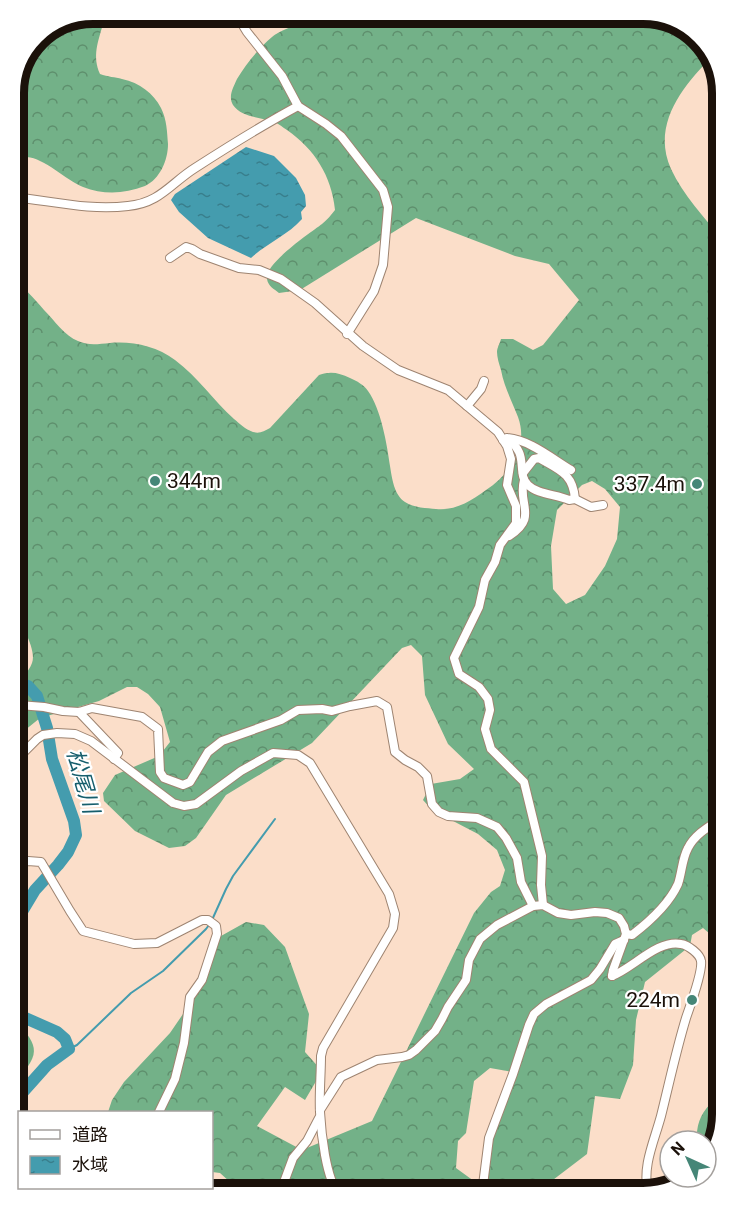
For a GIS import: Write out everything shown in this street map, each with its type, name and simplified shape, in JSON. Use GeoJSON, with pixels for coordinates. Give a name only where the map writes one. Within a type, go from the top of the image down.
{"type":"FeatureCollection","features":[{"type":"Feature","properties":{"kind":"street"},"geometry":{"type":"LineString","coordinates":[[242,24],[282,76],[298,106],[341,136],[383,190],[388,207],[383,265],[374,291],[347,334]]}},
{"type":"Feature","properties":{"kind":"street"},"geometry":{"type":"LineString","coordinates":[[24,198],[83,207],[129,206],[143,203],[158,196],[192,170],[298,106]]}},
{"type":"Feature","properties":{"kind":"street"},"geometry":{"type":"LineString","coordinates":[[170,258],[186,247],[239,268],[259,270],[281,279],[315,303],[347,334],[398,370],[448,390],[498,432],[507,446],[511,459],[507,485],[516,506],[516,523],[500,545],[495,562],[485,580],[479,607],[454,658],[459,674],[479,687],[488,699],[490,710],[485,729],[491,749],[524,782],[542,856],[543,905]]}},
{"type":"Feature","properties":{"kind":"street"},"geometry":{"type":"LineString","coordinates":[[467,406],[482,388],[484,381]]}},
{"type":"Feature","properties":{"kind":"street"},"geometry":{"type":"LineString","coordinates":[[503,440],[507,437],[516,439],[538,449],[571,470]]}},
{"type":"Feature","properties":{"kind":"street"},"geometry":{"type":"LineString","coordinates":[[503,440],[510,441],[520,454],[528,485],[569,500],[575,499],[591,507],[603,505]]}},
{"type":"Feature","properties":{"kind":"street"},"geometry":{"type":"LineString","coordinates":[[505,538],[518,530],[525,519],[522,487],[524,476],[534,459],[539,458],[569,477],[574,488],[575,499]]}},
{"type":"Feature","properties":{"kind":"street"},"geometry":{"type":"LineString","coordinates":[[24,705],[79,712],[92,708],[142,717],[158,729],[160,772],[164,778],[183,785],[190,782],[207,752],[222,741],[280,720],[298,710],[332,711],[377,701],[387,707],[395,752],[427,776],[432,804],[439,812],[448,816],[477,818],[497,827],[506,838],[517,858],[521,882],[533,906]]}},
{"type":"Feature","properties":{"kind":"street"},"geometry":{"type":"LineString","coordinates":[[79,712],[118,753],[114,759]]}},
{"type":"Feature","properties":{"kind":"street"},"geometry":{"type":"LineString","coordinates":[[24,752],[43,735],[75,734],[91,741],[173,803],[184,806],[196,804],[241,771],[273,753],[297,755],[310,763],[389,894],[395,914],[393,928],[323,1048],[321,1056],[320,1114],[328,1171],[332,1183]]}},
{"type":"Feature","properties":{"kind":"street"},"geometry":{"type":"LineString","coordinates":[[483,1183],[489,1138],[534,1014],[546,1004],[591,980],[615,944],[644,926],[665,904],[677,885],[688,848],[698,835],[712,825]]}},
{"type":"Feature","properties":{"kind":"street"},"geometry":{"type":"LineString","coordinates":[[24,862],[41,862],[83,931],[134,944],[157,943],[202,920],[208,920],[216,926],[217,934],[202,980],[190,997],[184,1043],[175,1079],[160,1111]]}},
{"type":"Feature","properties":{"kind":"street"},"geometry":{"type":"LineString","coordinates":[[284,1183],[293,1158],[308,1141],[341,1077],[377,1060],[402,1057],[416,1050],[435,1030],[466,980],[469,960],[480,939],[497,925],[533,906],[543,905],[558,913],[572,915],[595,912],[607,913],[620,918],[624,926],[625,937],[612,976],[621,973],[635,961],[659,948],[673,944],[682,944],[698,953],[701,958],[692,1000],[650,1150],[645,1173],[647,1183]]}},
{"type":"Feature","properties":{"kind":"green space"},"geometry":{"type":"Polygon","coordinates":[[[103,24],[96,61],[100,74],[135,83],[145,89],[163,112],[168,150],[159,174],[145,186],[129,191],[106,192],[91,190],[76,184],[41,161],[25,157],[24,88],[31,62],[47,41],[58,33],[84,25],[103,24]]]}},
{"type":"Feature","properties":{"kind":"green space"},"geometry":{"type":"Polygon","coordinates":[[[298,24],[648,24],[674,31],[689,41],[706,63],[681,93],[673,107],[665,137],[666,153],[676,179],[712,227],[712,933],[703,928],[692,935],[690,946],[645,982],[636,1020],[633,1065],[620,1099],[595,1096],[587,1154],[549,1183],[478,1183],[513,1072],[490,1068],[474,1081],[466,1133],[458,1141],[456,1168],[477,1183],[230,1183],[220,1173],[213,1172],[213,1111],[108,1111],[112,1100],[124,1082],[170,1033],[183,1014],[201,980],[212,947],[221,936],[246,922],[264,925],[285,947],[309,1014],[305,1052],[322,1071],[305,1100],[285,1087],[257,1126],[302,1150],[372,1121],[474,913],[491,892],[500,886],[505,870],[497,850],[478,834],[432,810],[423,800],[431,784],[460,779],[474,769],[448,744],[425,695],[422,656],[411,645],[402,648],[312,743],[226,795],[196,838],[185,846],[169,848],[135,831],[104,801],[103,793],[115,775],[159,756],[170,742],[160,707],[148,694],[137,687],[127,687],[99,701],[40,718],[24,731],[24,675],[33,658],[24,630],[24,288],[73,339],[90,344],[135,344],[168,355],[191,374],[234,419],[253,432],[270,428],[319,375],[335,373],[358,382],[373,398],[380,417],[393,481],[401,499],[412,505],[443,509],[463,504],[495,484],[510,468],[519,449],[521,428],[498,358],[497,350],[501,339],[513,339],[533,350],[543,345],[579,300],[549,264],[515,256],[416,218],[300,290],[279,293],[272,287],[267,279],[273,265],[335,210],[330,186],[320,164],[306,146],[277,123],[245,114],[236,109],[232,102],[232,92],[237,79],[249,62],[262,46],[286,29],[298,24]],[[592,481],[582,485],[557,510],[551,546],[553,589],[566,604],[585,595],[605,566],[617,539],[620,507],[605,489],[592,481]]]}},
{"type":"Feature","properties":{"kind":"green space"},"geometry":{"type":"Polygon","coordinates":[[[24,1030],[33,1045],[34,1052],[24,1071],[24,1030]]]}},
{"type":"Feature","properties":{"kind":"green space"},"geometry":{"type":"Polygon","coordinates":[[[710,1104],[712,1105],[710,1129],[697,1129],[701,1117],[710,1104]]]}},
{"type":"Feature","properties":{"kind":"water"},"geometry":{"type":"Polygon","coordinates":[[[246,147],[274,156],[296,178],[305,195],[306,206],[301,212],[302,219],[296,225],[251,258],[208,238],[179,212],[171,200],[175,194],[246,147]]]}},
{"type":"Feature","properties":{"kind":"waterway","name":"松尾川"},"geometry":{"type":"LineString","coordinates":[[24,685],[37,696],[47,728],[52,759],[74,821],[76,835],[68,852],[35,890],[24,908]]}},
{"type":"Feature","properties":{"kind":"waterway"},"geometry":{"type":"LineString","coordinates":[[212,920],[233,876],[275,819]]}},
{"type":"Feature","properties":{"kind":"waterway"},"geometry":{"type":"LineString","coordinates":[[69,1049],[77,1045],[131,993],[163,971],[209,925]]}},
{"type":"Feature","properties":{"kind":"waterway","name":"松尾川"},"geometry":{"type":"LineString","coordinates":[[24,1017],[57,1032],[65,1039],[69,1049],[47,1065],[24,1091]]}},
{"type":"Feature","properties":{"kind":"place","name":"344m"},"geometry":{"type":"Point","coordinates":[155,481]}},
{"type":"Feature","properties":{"kind":"place","name":"337.4m"},"geometry":{"type":"Point","coordinates":[697,484]}},
{"type":"Feature","properties":{"kind":"place","name":"224m"},"geometry":{"type":"Point","coordinates":[692,1000]}}]}
